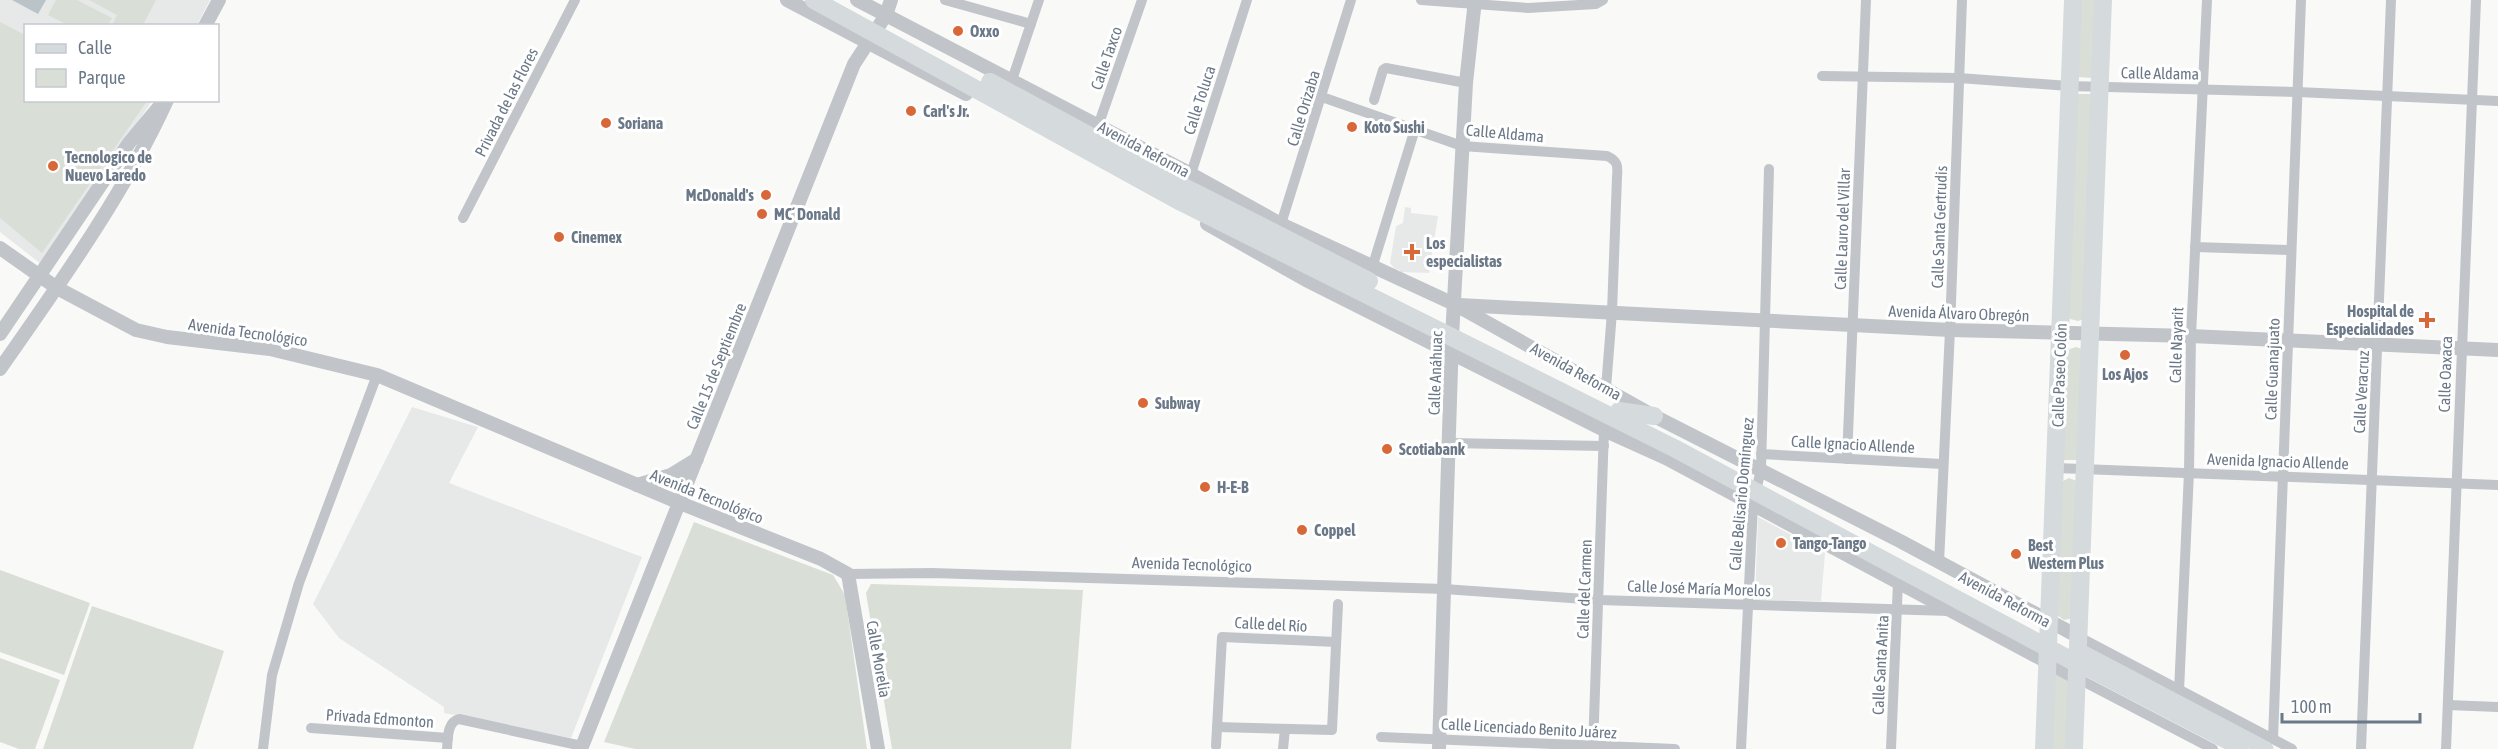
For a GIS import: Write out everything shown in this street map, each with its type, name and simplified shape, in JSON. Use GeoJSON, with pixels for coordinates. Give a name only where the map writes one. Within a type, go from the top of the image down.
{"type":"FeatureCollection","features":[{"type":"Feature","properties":{"kind":"main road","name":"Avenida Reforma"},"geometry":{"type":"LineString","coordinates":[[814,0],[877,28],[1453,338],[1620,417],[1757,487],[2049,643],[2269,744]]}},
{"type":"Feature","properties":{"kind":"main road","name":"Avenida Reforma"},"geometry":{"type":"LineString","coordinates":[[837,0],[877,28]]}},
{"type":"Feature","properties":{"kind":"main road","name":"Calle Paseo Colón"},"geometry":{"type":"LineString","coordinates":[[2044,749],[2073,0]]}},
{"type":"Feature","properties":{"kind":"main road","name":"Calle Paseo Colón"},"geometry":{"type":"LineString","coordinates":[[2074,749],[2103,0]]}},
{"type":"Feature","properties":{"kind":"main road","name":"Avenida Reforma"},"geometry":{"type":"LineString","coordinates":[[1184,193],[1302,248],[1453,338]]}},
{"type":"Feature","properties":{"kind":"main road"},"geometry":{"type":"LineString","coordinates":[[1281,224],[1289,236],[1302,248]]}},
{"type":"Feature","properties":{"kind":"main road"},"geometry":{"type":"LineString","coordinates":[[1620,417],[1654,416]]}},
{"type":"Feature","properties":{"kind":"main road"},"geometry":{"type":"LineString","coordinates":[[1620,417],[1666,458]]}},
{"type":"Feature","properties":{"kind":"main road","name":"Avenida Reforma"},"geometry":{"type":"LineString","coordinates":[[2078,657],[2241,749]]}},
{"type":"Feature","properties":{"kind":"street"},"geometry":{"type":"LineString","coordinates":[[207,24],[219,0]]}},
{"type":"Feature","properties":{"kind":"street","name":"Privada de las Flores"},"geometry":{"type":"LineString","coordinates":[[463,218],[576,0]]}},
{"type":"Feature","properties":{"kind":"street","name":"Avenida Reforma"},"geometry":{"type":"LineString","coordinates":[[787,0],[877,28],[1012,80],[1098,126],[1184,193],[1281,224],[1454,304],[1606,388],[1654,416],[1898,582],[1952,611],[2049,643],[2078,657],[2179,691],[2269,744],[2292,749]]}},
{"type":"Feature","properties":{"kind":"street","name":"Avenida Reforma"},"geometry":{"type":"LineString","coordinates":[[857,0],[877,28]]}},
{"type":"Feature","properties":{"kind":"street","name":"Calle 15 de Septiembre"},"geometry":{"type":"LineString","coordinates":[[582,748],[854,64],[877,28],[891,0]]}},
{"type":"Feature","properties":{"kind":"street"},"geometry":{"type":"LineString","coordinates":[[945,0],[1031,24]]}},
{"type":"Feature","properties":{"kind":"street"},"geometry":{"type":"LineString","coordinates":[[1012,80],[1039,0]]}},
{"type":"Feature","properties":{"kind":"street","name":"Calle Taxco"},"geometry":{"type":"LineString","coordinates":[[1098,126],[1142,0]]}},
{"type":"Feature","properties":{"kind":"street","name":"Calle Toluca"},"geometry":{"type":"LineString","coordinates":[[1184,193],[1247,0]]}},
{"type":"Feature","properties":{"kind":"street","name":"Calle Orizaba"},"geometry":{"type":"LineString","coordinates":[[1281,224],[1352,0]]}},
{"type":"Feature","properties":{"kind":"street"},"geometry":{"type":"LineString","coordinates":[[1421,0],[1475,1],[1528,8],[1596,4],[1602,0]]}},
{"type":"Feature","properties":{"kind":"street","name":"Calle Lauro del Villar"},"geometry":{"type":"LineString","coordinates":[[1847,459],[1866,0]]}},
{"type":"Feature","properties":{"kind":"street","name":"Calle Santa Gertrudis"},"geometry":{"type":"LineString","coordinates":[[1939,563],[1962,0]]}},
{"type":"Feature","properties":{"kind":"street","name":"Calle Nayarit"},"geometry":{"type":"LineString","coordinates":[[2179,691],[2189,472],[2191,336],[2207,0]]}},
{"type":"Feature","properties":{"kind":"street","name":"Calle Guanajuato"},"geometry":{"type":"LineString","coordinates":[[2269,744],[2283,476],[2301,0]]}},
{"type":"Feature","properties":{"kind":"street","name":"Calle Veracruz"},"geometry":{"type":"LineString","coordinates":[[2361,749],[2391,0]]}},
{"type":"Feature","properties":{"kind":"street","name":"Calle Oaxaca"},"geometry":{"type":"LineString","coordinates":[[2446,749],[2476,0]]}},
{"type":"Feature","properties":{"kind":"street","name":"Calle Anáhuac"},"geometry":{"type":"LineString","coordinates":[[1440,744],[1454,304],[1466,83],[1475,1]]}},
{"type":"Feature","properties":{"kind":"street"},"geometry":{"type":"LineString","coordinates":[[1374,100],[1386,68],[1466,83]]}},
{"type":"Feature","properties":{"kind":"street","name":"Calle Aldama"},"geometry":{"type":"LineString","coordinates":[[1822,76],[1959,78],[2069,86],[2297,92],[2498,101]]}},
{"type":"Feature","properties":{"kind":"street","name":"Calle Aldama"},"geometry":{"type":"LineString","coordinates":[[1322,97],[1462,146],[1607,156],[1614,159],[1618,165],[1612,312]]}},
{"type":"Feature","properties":{"kind":"street"},"geometry":{"type":"LineString","coordinates":[[0,333],[41,276],[129,143],[163,102]]}},
{"type":"Feature","properties":{"kind":"street"},"geometry":{"type":"LineString","coordinates":[[2,361],[57,288],[143,152],[164,102]]}},
{"type":"Feature","properties":{"kind":"street"},"geometry":{"type":"LineString","coordinates":[[1372,268],[1415,129]]}},
{"type":"Feature","properties":{"kind":"street","name":"Calle Belisario Domínguez"},"geometry":{"type":"LineString","coordinates":[[1742,749],[1747,606],[1761,454],[1769,169]]}},
{"type":"Feature","properties":{"kind":"street"},"geometry":{"type":"LineString","coordinates":[[2195,247],[2291,250]]}},
{"type":"Feature","properties":{"kind":"street","name":"Avenida Tecnológico"},"geometry":{"type":"LineString","coordinates":[[0,248],[57,288],[122,323],[150,334],[270,349],[377,375],[680,503],[821,559],[848,574],[932,573],[1444,589]]}},
{"type":"Feature","properties":{"kind":"street","name":"Avenida Álvaro Obregón"},"geometry":{"type":"LineString","coordinates":[[1454,304],[1950,330],[2191,336],[2498,350]]}},
{"type":"Feature","properties":{"kind":"street"},"geometry":{"type":"LineString","coordinates":[[1606,388],[1612,312]]}},
{"type":"Feature","properties":{"kind":"street","name":"Avenida Reforma"},"geometry":{"type":"LineString","coordinates":[[1453,338],[1604,430],[1666,458],[1757,487],[1939,563],[2049,643]]}},
{"type":"Feature","properties":{"kind":"street"},"geometry":{"type":"LineString","coordinates":[[263,749],[272,675],[299,584],[377,375]]}},
{"type":"Feature","properties":{"kind":"street","name":"Calle del Carmen"},"geometry":{"type":"LineString","coordinates":[[1593,748],[1604,430]]}},
{"type":"Feature","properties":{"kind":"street"},"geometry":{"type":"LineString","coordinates":[[1449,443],[1604,446]]}},
{"type":"Feature","properties":{"kind":"street","name":"Calle Ignacio Allende"},"geometry":{"type":"LineString","coordinates":[[1761,454],[1942,464]]}},
{"type":"Feature","properties":{"kind":"street"},"geometry":{"type":"LineString","coordinates":[[637,485],[671,475],[697,459]]}},
{"type":"Feature","properties":{"kind":"street","name":"Avenida Ignacio Allende"},"geometry":{"type":"LineString","coordinates":[[2056,468],[2498,485]]}},
{"type":"Feature","properties":{"kind":"street","name":"Calle Morelia"},"geometry":{"type":"LineString","coordinates":[[848,574],[878,749]]}},
{"type":"Feature","properties":{"kind":"street","name":"Calle Santa Anita"},"geometry":{"type":"LineString","coordinates":[[1891,749],[1898,582]]}},
{"type":"Feature","properties":{"kind":"street","name":"Calle José María Morelos"},"geometry":{"type":"LineString","coordinates":[[1444,589],[1599,600],[1952,611]]}},
{"type":"Feature","properties":{"kind":"street"},"geometry":{"type":"LineString","coordinates":[[1216,727],[1332,730],[1338,604]]}},
{"type":"Feature","properties":{"kind":"street","name":"Calle del Río"},"geometry":{"type":"LineString","coordinates":[[1216,746],[1222,637],[1336,642]]}},
{"type":"Feature","properties":{"kind":"street","name":"Avenida Reforma"},"geometry":{"type":"LineString","coordinates":[[2078,657],[2214,749]]}},
{"type":"Feature","properties":{"kind":"street"},"geometry":{"type":"LineString","coordinates":[[2448,705],[2498,707]]}},
{"type":"Feature","properties":{"kind":"street"},"geometry":{"type":"LineString","coordinates":[[447,743],[450,725],[459,719],[582,748]]}},
{"type":"Feature","properties":{"kind":"street","name":"Privada Edmonton"},"geometry":{"type":"LineString","coordinates":[[311,728],[447,743]]}},
{"type":"Feature","properties":{"kind":"street"},"geometry":{"type":"LineString","coordinates":[[1283,749],[1285,729]]}},
{"type":"Feature","properties":{"kind":"street","name":"Calle Licenciado Benito Juárez"},"geometry":{"type":"LineString","coordinates":[[1381,737],[1440,744],[1675,749]]}},
{"type":"Feature","properties":{"kind":"shaded area","name":"Tecnologico de Nuevo Laredo"},"geometry":{"type":"Polygon","coordinates":[[[0,0],[210,0],[198,24],[24,24],[24,102],[151,102],[41,264],[0,232],[0,0]]]}},
{"type":"Feature","properties":{"kind":"shaded area"},"geometry":{"type":"Polygon","coordinates":[[[12,0],[46,0],[38,14],[12,0]]]}},
{"type":"Feature","properties":{"kind":"shaded area","name":"Los especialistas"},"geometry":{"type":"Polygon","coordinates":[[[1405,207],[1411,208],[1411,213],[1438,216],[1429,273],[1399,272],[1400,270],[1395,269],[1390,263],[1396,226],[1403,223],[1405,207]]]}},
{"type":"Feature","properties":{"kind":"shaded area"},"geometry":{"type":"Polygon","coordinates":[[[412,407],[478,427],[449,483],[642,557],[571,738],[444,713],[444,707],[339,638],[313,604],[412,407]]]}},
{"type":"Feature","properties":{"kind":"shaded area"},"geometry":{"type":"Polygon","coordinates":[[[1758,517],[1825,553],[1821,601],[1755,600],[1758,517]]]}},
{"type":"Feature","properties":{"kind":"green space"},"geometry":{"type":"Polygon","coordinates":[[[56,0],[77,0],[112,18],[109,24],[66,24],[48,15],[56,0]]]}},
{"type":"Feature","properties":{"kind":"green space"},"geometry":{"type":"Polygon","coordinates":[[[89,0],[156,0],[144,24],[113,24],[117,15],[89,0]]]}},
{"type":"Feature","properties":{"kind":"green space"},"geometry":{"type":"Polygon","coordinates":[[[2078,0],[2098,0],[2094,78],[2075,77],[2078,0]]]}},
{"type":"Feature","properties":{"kind":"green space","name":"Tecnologico de Nuevo Laredo"},"geometry":{"type":"Polygon","coordinates":[[[0,22],[24,34],[24,102],[146,102],[42,253],[0,218],[0,22]]]}},
{"type":"Feature","properties":{"kind":"green space"},"geometry":{"type":"Polygon","coordinates":[[[2074,94],[2094,94],[2084,319],[2078,321],[2070,319],[2068,312],[2074,94]]]}},
{"type":"Feature","properties":{"kind":"green space"},"geometry":{"type":"Polygon","coordinates":[[[2076,347],[2082,349],[2081,460],[2061,460],[2066,355],[2070,349],[2076,347]]]}},
{"type":"Feature","properties":{"kind":"green space"},"geometry":{"type":"Polygon","coordinates":[[[2069,478],[2077,481],[2073,618],[2064,620],[2057,615],[2063,481],[2069,478]]]}},
{"type":"Feature","properties":{"kind":"green space"},"geometry":{"type":"Polygon","coordinates":[[[694,522],[833,575],[845,595],[867,749],[635,749],[604,742],[694,522]]]}},
{"type":"Feature","properties":{"kind":"green space"},"geometry":{"type":"Polygon","coordinates":[[[0,570],[90,603],[64,675],[0,652],[0,570]]]}},
{"type":"Feature","properties":{"kind":"green space"},"geometry":{"type":"Polygon","coordinates":[[[871,584],[1083,590],[1071,749],[892,749],[866,593],[871,584]]]}},
{"type":"Feature","properties":{"kind":"green space"},"geometry":{"type":"Polygon","coordinates":[[[92,606],[224,651],[193,749],[43,749],[92,606]]]}},
{"type":"Feature","properties":{"kind":"green space"},"geometry":{"type":"Polygon","coordinates":[[[0,658],[60,680],[35,749],[19,749],[0,742],[0,658]]]}},
{"type":"Feature","properties":{"kind":"green space"},"geometry":{"type":"Polygon","coordinates":[[[2049,671],[2071,682],[2068,749],[2046,749],[2049,671]]]}},
{"type":"Feature","properties":{"kind":"place","name":"Oxxo"},"geometry":{"type":"Point","coordinates":[958,31]}},
{"type":"Feature","properties":{"kind":"place","name":"Carl's Jr."},"geometry":{"type":"Point","coordinates":[911,111]}},
{"type":"Feature","properties":{"kind":"place","name":"Soriana"},"geometry":{"type":"Point","coordinates":[606,123]}},
{"type":"Feature","properties":{"kind":"place","name":"Koto Sushi"},"geometry":{"type":"Point","coordinates":[1352,127]}},
{"type":"Feature","properties":{"kind":"place","name":"Tecnologico de Nuevo Laredo"},"geometry":{"type":"Point","coordinates":[53,166]}},
{"type":"Feature","properties":{"kind":"place","name":"McDonald's"},"geometry":{"type":"Point","coordinates":[766,195]}},
{"type":"Feature","properties":{"kind":"place","name":"MC´ Donald"},"geometry":{"type":"Point","coordinates":[762,214]}},
{"type":"Feature","properties":{"kind":"place","name":"Cinemex"},"geometry":{"type":"Point","coordinates":[559,237]}},
{"type":"Feature","properties":{"kind":"place","name":"Los especialistas"},"geometry":{"type":"Point","coordinates":[1412,252]}},
{"type":"Feature","properties":{"kind":"place","name":"Hospital de Especialidades"},"geometry":{"type":"Point","coordinates":[2427,320]}},
{"type":"Feature","properties":{"kind":"place","name":"Los Ajos"},"geometry":{"type":"Point","coordinates":[2125,355]}},
{"type":"Feature","properties":{"kind":"place","name":"Subway"},"geometry":{"type":"Point","coordinates":[1143,403]}},
{"type":"Feature","properties":{"kind":"place","name":"Scotiabank"},"geometry":{"type":"Point","coordinates":[1387,449]}},
{"type":"Feature","properties":{"kind":"place","name":"H-E-B"},"geometry":{"type":"Point","coordinates":[1205,487]}},
{"type":"Feature","properties":{"kind":"place","name":"Coppel"},"geometry":{"type":"Point","coordinates":[1302,530]}},
{"type":"Feature","properties":{"kind":"place","name":"Tango-Tango"},"geometry":{"type":"Point","coordinates":[1781,543]}},
{"type":"Feature","properties":{"kind":"place","name":"Best Western Plus"},"geometry":{"type":"Point","coordinates":[2016,554]}}]}
